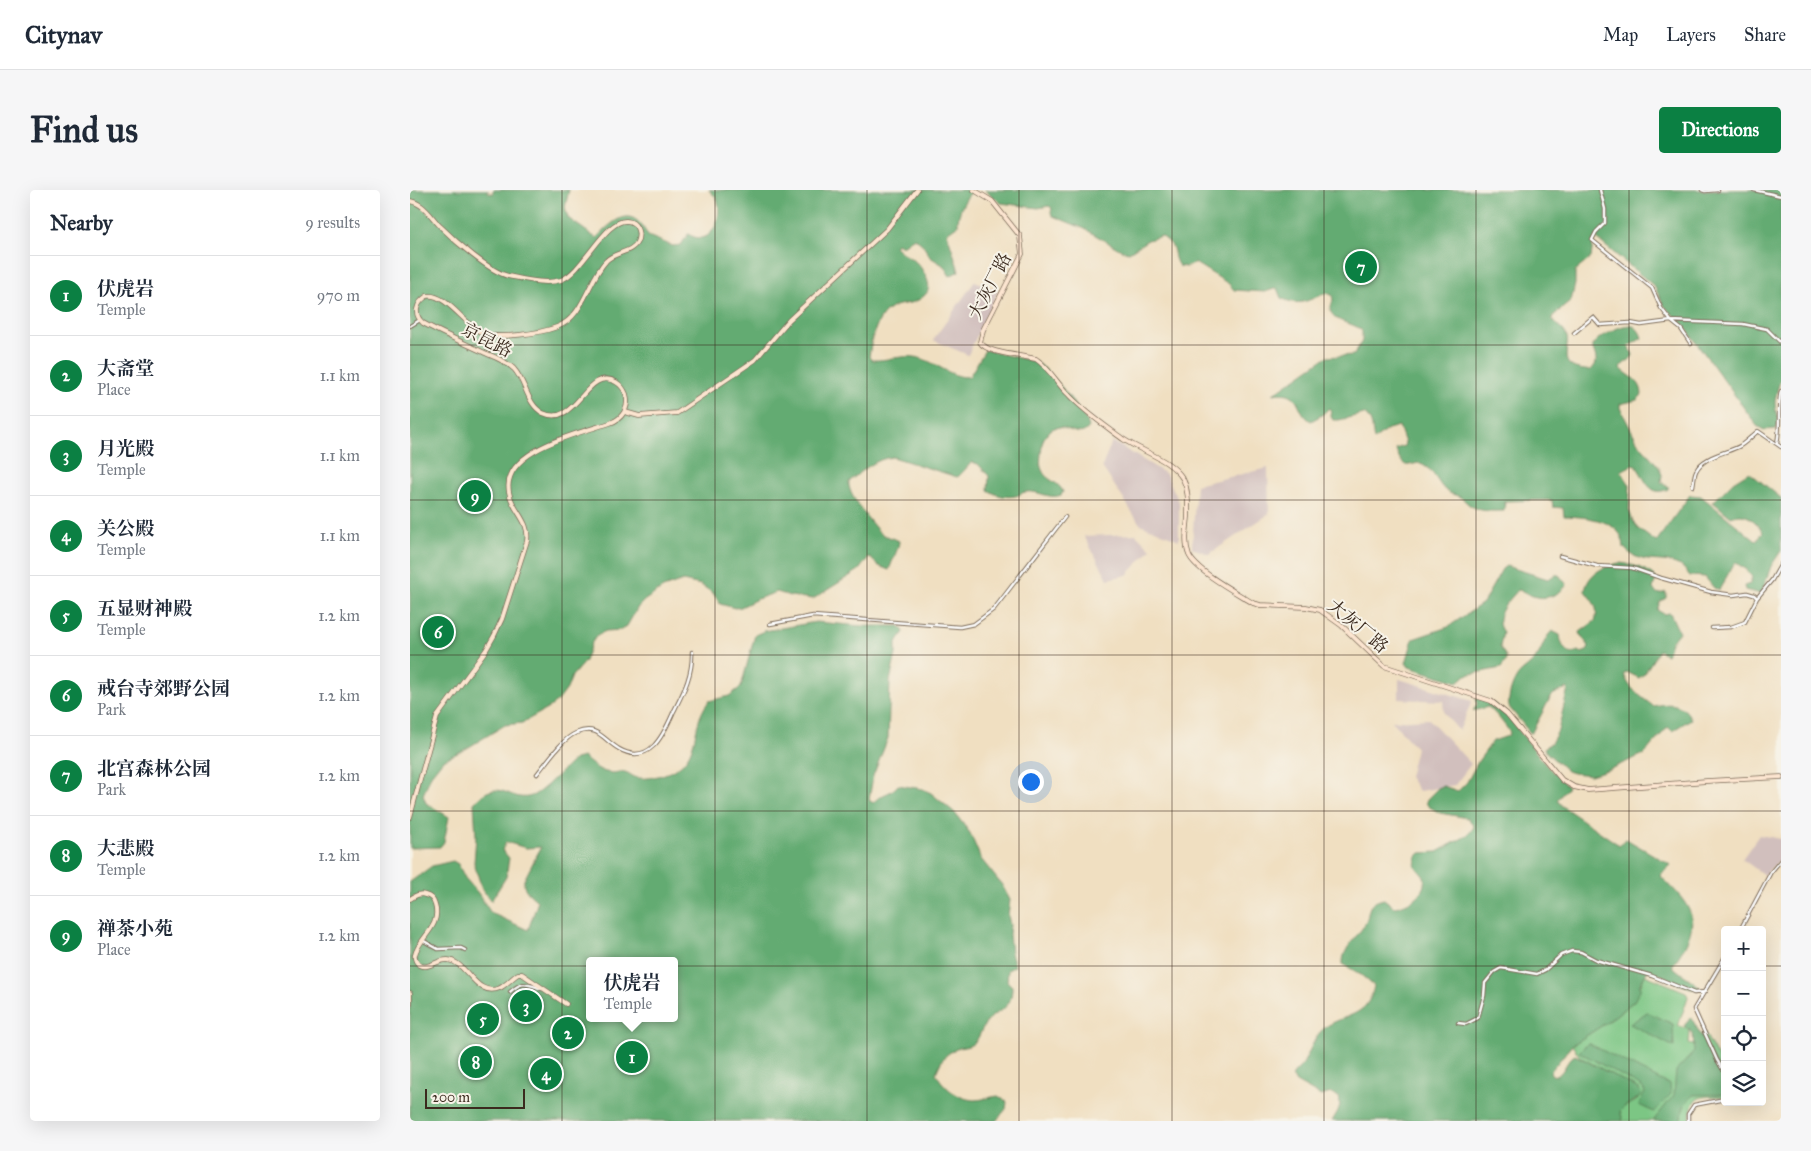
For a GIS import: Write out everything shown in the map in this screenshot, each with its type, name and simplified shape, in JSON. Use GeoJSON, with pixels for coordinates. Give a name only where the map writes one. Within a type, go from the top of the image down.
{"type":"FeatureCollection","features":[{"type":"Feature","properties":{"kind":"street"},"geometry":{"type":"LineString","coordinates":[[410,816],[437,717],[486,650],[494,636],[502,619],[527,541],[525,522],[509,495],[510,474],[515,466],[560,438],[617,420],[625,412],[639,416],[677,413],[755,360],[789,320],[887,229],[917,190]]}},
{"type":"Feature","properties":{"kind":"street","name":"大灰厂路"},"geometry":{"type":"LineString","coordinates":[[974,190],[992,201],[1020,236],[1022,254],[983,330],[980,342],[988,349],[1036,359],[1042,363],[1067,394],[1085,409],[1124,439],[1178,472],[1183,480],[1189,499],[1187,542],[1190,556],[1211,576],[1260,605],[1306,607],[1320,610],[1336,621],[1384,666],[1491,701],[1507,714],[1562,780],[1574,787],[1588,790],[1781,777]]}},
{"type":"Feature","properties":{"kind":"street"},"geometry":{"type":"LineString","coordinates":[[1600,190],[1605,209],[1605,224],[1596,232],[1592,240],[1652,288],[1661,308],[1671,321],[1681,329],[1690,344]]}},
{"type":"Feature","properties":{"kind":"street"},"geometry":{"type":"LineString","coordinates":[[1702,190],[1718,190]]}},
{"type":"Feature","properties":{"kind":"street"},"geometry":{"type":"LineString","coordinates":[[1754,190],[1781,196]]}},
{"type":"Feature","properties":{"kind":"street","name":"京昆路"},"geometry":{"type":"LineString","coordinates":[[410,201],[420,204],[448,234],[494,270],[507,276],[541,281],[556,281],[568,276],[617,223],[623,221],[632,222],[638,231],[636,244],[633,248],[613,255],[605,262],[575,312],[568,320],[556,327],[508,335],[484,334],[440,298],[431,295],[424,298],[418,304],[417,312],[420,320],[430,327],[510,365],[520,377],[535,406],[544,413],[556,416],[562,414],[574,406],[591,386],[601,380],[615,382],[623,388],[627,397],[625,412]]}},
{"type":"Feature","properties":{"kind":"street"},"geometry":{"type":"LineString","coordinates":[[1574,333],[1593,317],[1600,325],[1622,323],[1642,325],[1671,321],[1751,326],[1767,329],[1781,343]]}},
{"type":"Feature","properties":{"kind":"street"},"geometry":{"type":"LineString","coordinates":[[410,326],[420,320]]}},
{"type":"Feature","properties":{"kind":"street"},"geometry":{"type":"LineString","coordinates":[[1777,443],[1780,429],[1781,390]]}},
{"type":"Feature","properties":{"kind":"street"},"geometry":{"type":"LineString","coordinates":[[1693,486],[1696,472],[1700,466],[1712,457],[1741,445],[1758,431],[1781,447]]}},
{"type":"Feature","properties":{"kind":"street"},"geometry":{"type":"LineString","coordinates":[[770,624],[814,616],[960,627],[974,624],[994,609],[1065,517]]}},
{"type":"Feature","properties":{"kind":"street"},"geometry":{"type":"LineString","coordinates":[[1560,556],[1597,566],[1632,568],[1711,592],[1733,595],[1746,593],[1757,598]]}},
{"type":"Feature","properties":{"kind":"street"},"geometry":{"type":"LineString","coordinates":[[1712,628],[1731,627],[1745,622],[1757,598],[1772,580],[1781,564]]}},
{"type":"Feature","properties":{"kind":"street"},"geometry":{"type":"LineString","coordinates":[[537,774],[568,738],[575,733],[588,730],[597,732],[619,749],[641,753],[651,750],[664,734],[688,682],[692,652]]}},
{"type":"Feature","properties":{"kind":"street"},"geometry":{"type":"LineString","coordinates":[[1742,926],[1771,872],[1781,860]]}},
{"type":"Feature","properties":{"kind":"street"},"geometry":{"type":"LineString","coordinates":[[410,899],[417,895],[426,895],[435,904],[436,918],[432,928],[416,951],[414,958],[421,966],[426,967],[441,961],[450,960],[461,967],[477,984],[491,989],[500,988],[518,974],[522,974],[566,1004]]}},
{"type":"Feature","properties":{"kind":"street"},"geometry":{"type":"LineString","coordinates":[[424,941],[438,949],[461,948],[465,950]]}},
{"type":"Feature","properties":{"kind":"street"},"geometry":{"type":"LineString","coordinates":[[1458,1023],[1466,1024],[1478,1018],[1484,996],[1484,983],[1494,972],[1501,968],[1537,974],[1545,970],[1561,956],[1572,952],[1581,952],[1596,960],[1652,976],[1694,993],[1705,992]]}},
{"type":"Feature","properties":{"kind":"street"},"geometry":{"type":"LineString","coordinates":[[1721,964],[1694,1009],[1721,1067]]}},
{"type":"Feature","properties":{"kind":"street"},"geometry":{"type":"LineString","coordinates":[[510,992],[523,983],[543,990]]}},
{"type":"Feature","properties":{"kind":"street"},"geometry":{"type":"LineString","coordinates":[[410,993],[410,1004]]}},
{"type":"Feature","properties":{"kind":"street"},"geometry":{"type":"LineString","coordinates":[[1688,1121],[1688,1114],[1694,1105],[1721,1100]]}},
{"type":"Feature","properties":{"kind":"shaded area"},"geometry":{"type":"Polygon","coordinates":[[[975,281],[998,291],[968,355],[933,340],[975,281]]]}},
{"type":"Feature","properties":{"kind":"shaded area"},"geometry":{"type":"Polygon","coordinates":[[[1112,441],[1166,474],[1179,502],[1179,540],[1140,524],[1102,467],[1112,441]]]}},
{"type":"Feature","properties":{"kind":"shaded area"},"geometry":{"type":"Polygon","coordinates":[[[1268,468],[1269,514],[1209,554],[1192,548],[1196,485],[1268,468]]]}},
{"type":"Feature","properties":{"kind":"shaded area"},"geometry":{"type":"Polygon","coordinates":[[[1136,534],[1151,549],[1127,575],[1108,579],[1084,536],[1136,534]]]}},
{"type":"Feature","properties":{"kind":"shaded area"},"geometry":{"type":"Polygon","coordinates":[[[1399,679],[1472,701],[1459,731],[1444,713],[1443,701],[1399,699],[1399,679]]]}},
{"type":"Feature","properties":{"kind":"shaded area"},"geometry":{"type":"Polygon","coordinates":[[[1429,719],[1471,764],[1455,785],[1419,791],[1409,777],[1416,748],[1392,721],[1429,719]]]}},
{"type":"Feature","properties":{"kind":"shaded area"},"geometry":{"type":"Polygon","coordinates":[[[1759,835],[1781,839],[1781,859],[1764,875],[1742,859],[1759,835]]]}},
{"type":"Feature","properties":{"kind":"green space"},"geometry":{"type":"Polygon","coordinates":[[[410,190],[488,190],[488,192],[493,194],[493,190],[569,190],[565,207],[568,218],[596,238],[617,220],[630,217],[642,226],[648,236],[673,246],[681,245],[688,234],[700,238],[706,237],[714,229],[719,210],[716,198],[709,190],[973,190],[962,206],[958,225],[947,233],[959,271],[950,276],[943,265],[930,257],[923,245],[915,238],[904,245],[897,243],[895,246],[918,265],[927,278],[929,285],[927,292],[920,299],[892,308],[883,315],[874,332],[869,357],[872,360],[877,360],[915,357],[962,377],[969,377],[985,350],[1036,362],[1042,366],[1070,398],[1087,421],[1089,427],[1080,433],[1058,427],[1047,435],[1042,443],[1041,468],[1046,477],[1059,485],[1063,492],[1057,496],[1048,496],[1035,492],[1025,492],[1012,497],[997,495],[988,490],[989,476],[978,464],[972,462],[957,477],[893,457],[875,462],[849,482],[849,487],[860,508],[880,533],[899,541],[889,570],[879,566],[869,557],[859,570],[813,599],[777,592],[735,608],[720,604],[713,593],[701,585],[683,581],[663,588],[638,607],[627,626],[621,630],[606,631],[597,635],[591,644],[585,661],[572,676],[567,689],[558,701],[522,723],[505,725],[464,750],[443,760],[431,775],[423,795],[426,803],[449,817],[444,842],[440,847],[410,848],[410,190]]]}},
{"type":"Feature","properties":{"kind":"green space"},"geometry":{"type":"Polygon","coordinates":[[[985,190],[1781,190],[1781,379],[1775,402],[1778,420],[1776,429],[1764,430],[1757,426],[1683,324],[1665,307],[1654,286],[1597,239],[1593,242],[1591,258],[1575,271],[1575,284],[1571,301],[1553,316],[1552,320],[1566,334],[1567,361],[1576,368],[1588,370],[1593,368],[1596,361],[1592,346],[1599,338],[1618,328],[1628,325],[1632,326],[1636,328],[1642,338],[1629,346],[1633,355],[1620,368],[1638,383],[1642,395],[1637,400],[1620,404],[1620,408],[1637,441],[1659,467],[1662,475],[1661,482],[1668,486],[1668,489],[1655,491],[1647,484],[1634,464],[1621,471],[1630,485],[1629,510],[1637,528],[1656,542],[1690,495],[1701,496],[1756,541],[1763,532],[1753,520],[1743,515],[1731,517],[1713,502],[1733,482],[1749,472],[1781,498],[1781,551],[1771,566],[1761,594],[1745,590],[1744,586],[1750,584],[1752,577],[1735,562],[1719,590],[1714,588],[1705,577],[1690,576],[1683,568],[1671,562],[1644,559],[1631,554],[1624,548],[1622,538],[1611,525],[1583,517],[1564,516],[1563,508],[1553,507],[1552,500],[1505,501],[1504,511],[1477,509],[1460,497],[1445,490],[1431,471],[1424,466],[1419,463],[1407,465],[1402,462],[1396,449],[1404,446],[1405,443],[1399,426],[1388,429],[1374,440],[1371,422],[1364,414],[1333,420],[1329,408],[1322,415],[1311,421],[1290,395],[1283,393],[1273,394],[1326,357],[1354,355],[1362,341],[1362,331],[1340,321],[1333,315],[1330,310],[1333,300],[1332,295],[1327,293],[1305,302],[1294,302],[1281,298],[1277,288],[1265,292],[1234,290],[1229,284],[1195,263],[1186,267],[1179,266],[1171,244],[1161,236],[1148,240],[1129,252],[1121,250],[1085,229],[1053,216],[1051,213],[1052,208],[1049,206],[1038,208],[1001,203],[985,190]]]}},
{"type":"Feature","properties":{"kind":"green space"},"geometry":{"type":"Polygon","coordinates":[[[1619,563],[1640,568],[1654,575],[1657,579],[1653,589],[1659,594],[1666,592],[1666,598],[1660,602],[1657,610],[1664,614],[1670,613],[1679,632],[1671,642],[1667,655],[1659,650],[1644,674],[1639,678],[1627,672],[1624,674],[1626,679],[1636,692],[1653,706],[1675,705],[1684,709],[1691,719],[1672,731],[1668,727],[1644,754],[1591,775],[1573,773],[1567,771],[1544,748],[1551,743],[1558,731],[1568,688],[1554,694],[1550,698],[1531,734],[1509,707],[1510,693],[1516,678],[1531,664],[1552,631],[1560,635],[1563,646],[1567,651],[1578,651],[1581,653],[1587,651],[1589,646],[1580,632],[1595,621],[1597,612],[1585,591],[1587,585],[1597,572],[1619,563]]]}},
{"type":"Feature","properties":{"kind":"green space"},"geometry":{"type":"Polygon","coordinates":[[[1506,566],[1548,579],[1559,575],[1567,585],[1555,595],[1540,598],[1518,590],[1502,610],[1499,621],[1503,632],[1500,647],[1506,659],[1501,668],[1466,675],[1458,682],[1409,667],[1406,663],[1413,639],[1448,627],[1483,603],[1502,569],[1506,566]]]}},
{"type":"Feature","properties":{"kind":"green space"},"geometry":{"type":"Polygon","coordinates":[[[816,622],[862,626],[900,626],[904,632],[896,643],[896,654],[890,681],[888,738],[873,776],[869,800],[873,803],[898,785],[923,789],[931,793],[954,812],[970,833],[981,859],[1002,885],[1010,900],[1008,915],[1009,934],[1011,953],[1015,966],[1008,970],[1007,981],[1012,986],[1010,1001],[1004,1009],[986,1023],[974,1043],[950,1052],[942,1061],[936,1073],[947,1087],[957,1095],[974,1100],[998,1096],[1007,1102],[1006,1109],[996,1121],[410,1121],[410,882],[432,866],[453,861],[458,864],[465,878],[491,913],[528,930],[537,901],[526,890],[524,880],[541,847],[526,848],[506,842],[502,850],[509,858],[506,877],[491,901],[482,889],[474,863],[476,836],[474,803],[483,794],[498,790],[518,797],[534,795],[575,759],[583,757],[596,768],[608,773],[625,772],[637,778],[662,775],[675,769],[690,753],[698,722],[709,701],[729,696],[741,687],[755,635],[764,631],[816,622]]]}},
{"type":"Feature","properties":{"kind":"green space"},"geometry":{"type":"Polygon","coordinates":[[[1476,698],[1491,702],[1505,713],[1546,765],[1568,787],[1557,800],[1562,806],[1619,845],[1626,839],[1671,865],[1660,875],[1682,899],[1691,915],[1691,931],[1681,953],[1672,966],[1700,987],[1698,990],[1680,985],[1648,970],[1640,984],[1640,990],[1634,1001],[1606,1023],[1572,1045],[1550,1072],[1552,1075],[1557,1076],[1575,1055],[1637,1088],[1641,1093],[1640,1097],[1620,1111],[1623,1121],[1332,1121],[1339,1106],[1339,1097],[1331,1093],[1321,1096],[1296,1082],[1292,1077],[1303,1064],[1316,1038],[1323,1029],[1362,1009],[1371,996],[1374,986],[1360,974],[1343,964],[1343,958],[1348,947],[1366,922],[1371,905],[1384,899],[1394,907],[1410,902],[1420,894],[1425,884],[1424,877],[1415,865],[1417,856],[1420,853],[1437,852],[1468,835],[1474,827],[1468,818],[1440,813],[1428,806],[1426,802],[1438,788],[1443,786],[1458,791],[1467,782],[1479,760],[1493,741],[1508,736],[1510,732],[1488,707],[1473,711],[1477,704],[1476,698]]]}},
{"type":"Feature","properties":{"kind":"green space"},"geometry":{"type":"Polygon","coordinates":[[[1645,975],[1686,992],[1688,997],[1678,1026],[1688,1029],[1690,1033],[1689,1043],[1695,1046],[1704,1032],[1721,1063],[1721,1097],[1710,1096],[1699,1098],[1695,1101],[1690,1121],[1623,1121],[1620,1111],[1636,1101],[1640,1090],[1580,1057],[1572,1045],[1606,1023],[1634,1001],[1645,975]]]}},
{"type":"Feature","properties":{"kind":"green space"},"geometry":{"type":"Polygon","coordinates":[[[1647,1012],[1673,1024],[1674,1047],[1630,1024],[1647,1012]]]}},
{"type":"Feature","properties":{"kind":"green space"},"geometry":{"type":"Polygon","coordinates":[[[1691,1017],[1721,1073],[1721,1094],[1693,1095],[1685,1104],[1680,1121],[1655,1121],[1674,1095],[1676,1071],[1694,1052],[1693,1033],[1684,1026],[1691,1017]]]}},
{"type":"Feature","properties":{"kind":"green space"},"geometry":{"type":"Polygon","coordinates":[[[1588,1043],[1670,1085],[1671,1094],[1654,1112],[1639,1105],[1645,1092],[1642,1087],[1579,1052],[1588,1043]]]}},
{"type":"Feature","properties":{"kind":"place","name":"北宫森林公园"},"geometry":{"type":"Point","coordinates":[1361,267]}},
{"type":"Feature","properties":{"kind":"place","name":"禅茶小苑"},"geometry":{"type":"Point","coordinates":[475,496]}},
{"type":"Feature","properties":{"kind":"place","name":"戒台寺郊野公园"},"geometry":{"type":"Point","coordinates":[438,632]}},
{"type":"Feature","properties":{"kind":"place","name":"月光殿"},"geometry":{"type":"Point","coordinates":[526,1006]}},
{"type":"Feature","properties":{"kind":"place","name":"五显财神殿"},"geometry":{"type":"Point","coordinates":[483,1019]}},
{"type":"Feature","properties":{"kind":"place","name":"大斋堂"},"geometry":{"type":"Point","coordinates":[568,1033]}},
{"type":"Feature","properties":{"kind":"place","name":"伏虎岩"},"geometry":{"type":"Point","coordinates":[632,1057]}},
{"type":"Feature","properties":{"kind":"place","name":"大悲殿"},"geometry":{"type":"Point","coordinates":[476,1062]}},
{"type":"Feature","properties":{"kind":"place","name":"关公殿"},"geometry":{"type":"Point","coordinates":[546,1074]}}]}
